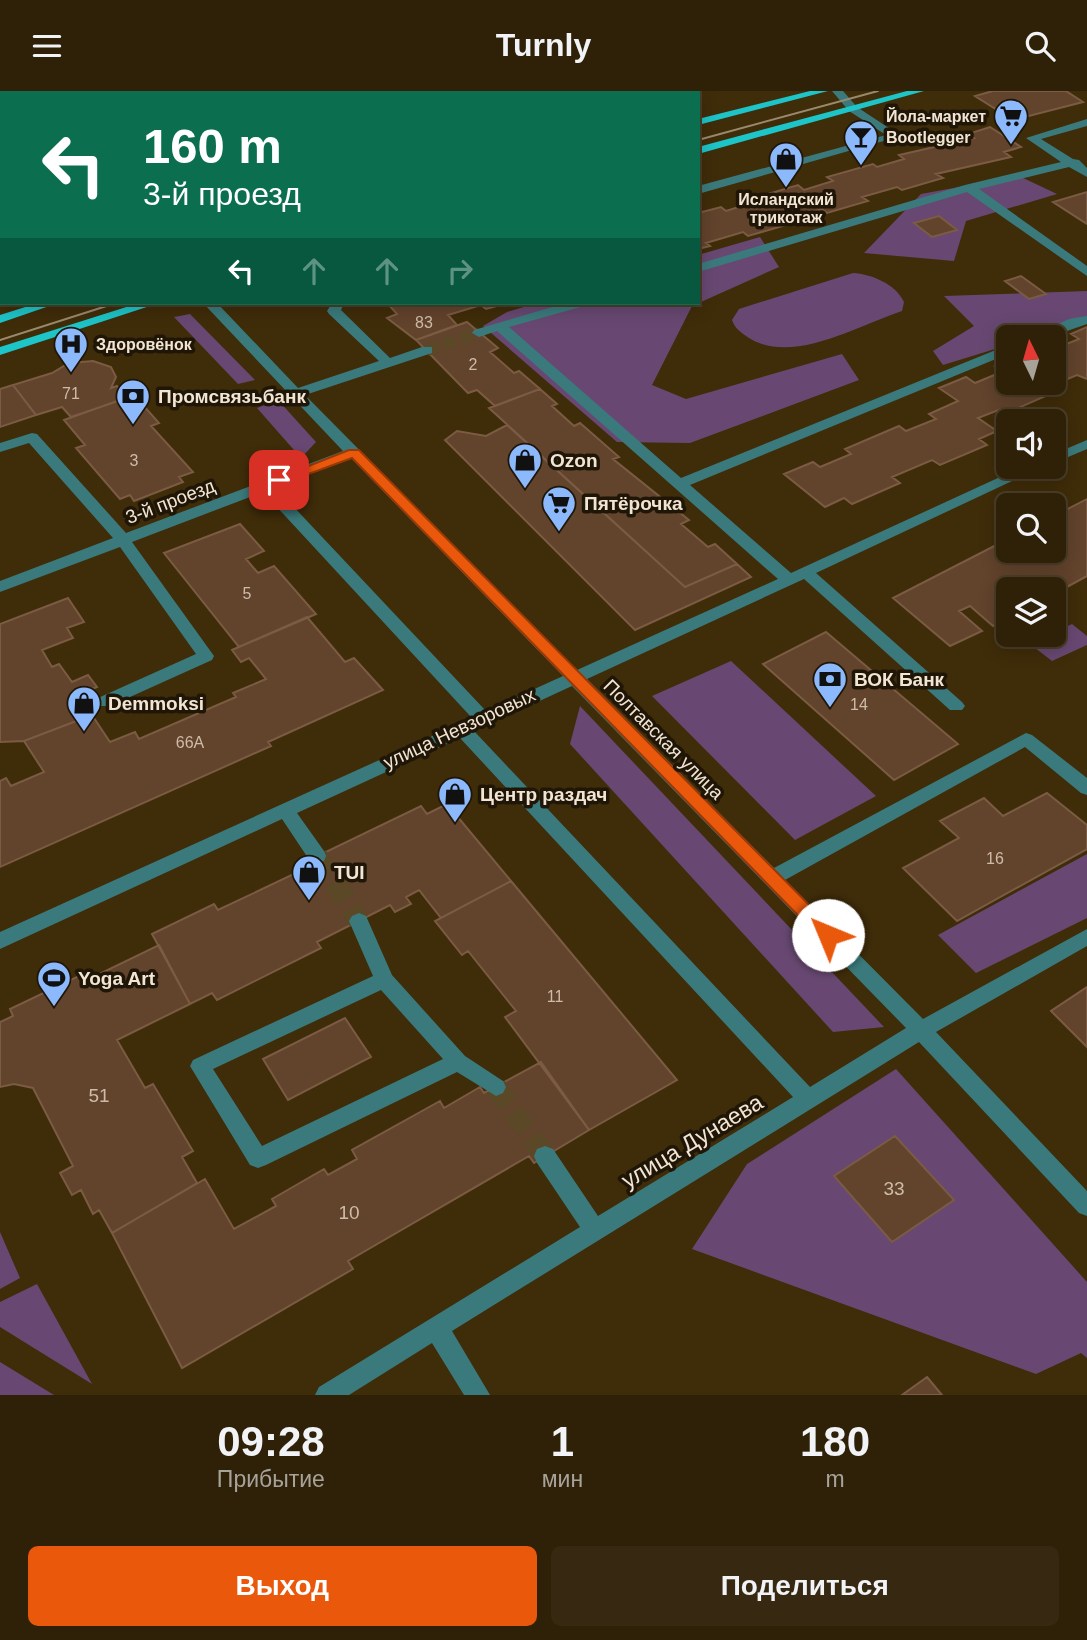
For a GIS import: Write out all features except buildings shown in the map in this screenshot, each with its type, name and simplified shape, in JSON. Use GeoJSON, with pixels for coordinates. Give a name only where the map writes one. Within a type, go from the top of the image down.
{"type":"FeatureCollection","features":[{"type":"Feature","properties":{"kind":"main road"},"geometry":{"type":"LineString","coordinates":[[700,122],[823,91]]}},
{"type":"Feature","properties":{"kind":"main road"},"geometry":{"type":"LineString","coordinates":[[700,150],[919,91]]}},
{"type":"Feature","properties":{"kind":"main road"},"geometry":{"type":"LineString","coordinates":[[0,319],[45,305]]}},
{"type":"Feature","properties":{"kind":"main road"},"geometry":{"type":"LineString","coordinates":[[0,351],[146,305]]}},
{"type":"Feature","properties":{"kind":"street"},"geometry":{"type":"LineString","coordinates":[[700,189],[895,136],[853,109],[837,91]]}},
{"type":"Feature","properties":{"kind":"street"},"geometry":{"type":"LineString","coordinates":[[1087,122],[1032,138],[1087,173]]}},
{"type":"Feature","properties":{"kind":"street"},"geometry":{"type":"LineString","coordinates":[[700,267],[970,188],[1087,159]]}},
{"type":"Feature","properties":{"kind":"street"},"geometry":{"type":"LineString","coordinates":[[970,188],[1087,272]]}},
{"type":"Feature","properties":{"kind":"street","name":"Полтавская улица"},"geometry":{"type":"LineString","coordinates":[[212,305],[921,1030],[1087,1206]]}},
{"type":"Feature","properties":{"kind":"street"},"geometry":{"type":"LineString","coordinates":[[337,305],[334,311],[388,363]]}},
{"type":"Feature","properties":{"kind":"street"},"geometry":{"type":"LineString","coordinates":[[479,333],[572,305]]}},
{"type":"Feature","properties":{"kind":"street"},"geometry":{"type":"LineString","coordinates":[[1066,327],[1087,320]]}},
{"type":"Feature","properties":{"kind":"street"},"geometry":{"type":"LineString","coordinates":[[499,326],[679,484],[796,575],[956,706]]}},
{"type":"Feature","properties":{"kind":"street"},"geometry":{"type":"LineString","coordinates":[[296,393],[427,350]]}},
{"type":"Feature","properties":{"kind":"street"},"geometry":{"type":"LineString","coordinates":[[679,484],[996,354]]}},
{"type":"Feature","properties":{"kind":"street"},"geometry":{"type":"LineString","coordinates":[[0,448],[32,437],[122,540],[206,656],[104,702]]}},
{"type":"Feature","properties":{"kind":"street"},"geometry":{"type":"LineString","coordinates":[[1066,454],[1087,444]]}},
{"type":"Feature","properties":{"kind":"street","name":"3-й проезд"},"geometry":{"type":"LineString","coordinates":[[0,586],[354,453]]}},
{"type":"Feature","properties":{"kind":"street","name":"улица Невзоровых"},"geometry":{"type":"LineString","coordinates":[[0,941],[572,676],[1008,479]]}},
{"type":"Feature","properties":{"kind":"street"},"geometry":{"type":"LineString","coordinates":[[266,486],[482,718]]}},
{"type":"Feature","properties":{"kind":"street"},"geometry":{"type":"LineString","coordinates":[[461,728],[809,1100]]}},
{"type":"Feature","properties":{"kind":"street"},"geometry":{"type":"LineString","coordinates":[[772,879],[1026,739],[1087,788]]}},
{"type":"Feature","properties":{"kind":"street"},"geometry":{"type":"LineString","coordinates":[[285,809],[317,856]]}},
{"type":"Feature","properties":{"kind":"street"},"geometry":{"type":"LineString","coordinates":[[359,921],[384,980],[458,1062],[496,1087]]}},
{"type":"Feature","properties":{"kind":"street","name":"улица Дунаева"},"geometry":{"type":"LineString","coordinates":[[327,1395],[921,1030],[1087,937]]}},
{"type":"Feature","properties":{"kind":"street"},"geometry":{"type":"LineString","coordinates":[[384,980],[200,1066],[258,1158],[458,1062]]}},
{"type":"Feature","properties":{"kind":"street"},"geometry":{"type":"LineString","coordinates":[[545,1156],[595,1230]]}},
{"type":"Feature","properties":{"kind":"street"},"geometry":{"type":"LineString","coordinates":[[436,1328],[478,1395]]}},
{"type":"Feature","properties":{"kind":"shaded area"},"geometry":{"type":"Polygon","coordinates":[[[1019,176],[1057,194],[966,221],[954,261],[864,253],[921,194],[1019,176]]]}},
{"type":"Feature","properties":{"kind":"shaded area"},"geometry":{"type":"Polygon","coordinates":[[[760,237],[779,267],[700,302],[700,254],[760,237]]]}},
{"type":"Feature","properties":{"kind":"shaded area"},"geometry":{"type":"Polygon","coordinates":[[[853,273],[867,275],[889,285],[904,302],[902,311],[844,334],[802,346],[763,344],[746,336],[734,325],[732,320],[739,309],[853,273]]]}},
{"type":"Feature","properties":{"kind":"shaded area"},"geometry":{"type":"Polygon","coordinates":[[[1087,291],[1087,320],[1066,327],[996,325],[996,349],[943,365],[933,351],[974,326],[944,296],[1087,291]]]}},
{"type":"Feature","properties":{"kind":"shaded area"},"geometry":{"type":"Polygon","coordinates":[[[530,305],[694,305],[652,385],[686,399],[842,354],[859,380],[690,443],[617,442],[483,326],[507,312],[530,305]]]}},
{"type":"Feature","properties":{"kind":"shaded area"},"geometry":{"type":"Polygon","coordinates":[[[190,314],[255,380],[238,384],[174,317],[190,314]]]}},
{"type":"Feature","properties":{"kind":"shaded area"},"geometry":{"type":"Polygon","coordinates":[[[278,400],[316,442],[301,458],[257,408],[278,400]]]}},
{"type":"Feature","properties":{"kind":"shaded area"},"geometry":{"type":"Polygon","coordinates":[[[1072,624],[1087,636],[1087,645],[1052,661],[1034,647],[1066,647],[1066,627],[1072,624]]]}},
{"type":"Feature","properties":{"kind":"shaded area"},"geometry":{"type":"Polygon","coordinates":[[[731,661],[876,796],[795,840],[652,696],[731,661]]]}},
{"type":"Feature","properties":{"kind":"shaded area"},"geometry":{"type":"Polygon","coordinates":[[[580,706],[884,1027],[833,1032],[570,744],[580,706]]]}},
{"type":"Feature","properties":{"kind":"shaded area"},"geometry":{"type":"Polygon","coordinates":[[[1087,854],[1087,918],[976,973],[938,935],[1087,854]]]}},
{"type":"Feature","properties":{"kind":"shaded area"},"geometry":{"type":"Polygon","coordinates":[[[896,1069],[1087,1282],[1087,1358],[1081,1353],[1036,1374],[692,1249],[747,1164],[896,1069]]]}},
{"type":"Feature","properties":{"kind":"shaded area"},"geometry":{"type":"Polygon","coordinates":[[[0,1232],[20,1278],[0,1289],[0,1232]]]}},
{"type":"Feature","properties":{"kind":"shaded area"},"geometry":{"type":"Polygon","coordinates":[[[37,1284],[92,1384],[0,1327],[0,1302],[37,1284]]]}},
{"type":"Feature","properties":{"kind":"shaded area"},"geometry":{"type":"Polygon","coordinates":[[[0,1362],[54,1395],[0,1395],[0,1362]]]}},
{"type":"Feature","properties":{"kind":"tunnel"},"geometry":{"type":"LineString","coordinates":[[427,350],[479,333]]}},
{"type":"Feature","properties":{"kind":"tunnel"},"geometry":{"type":"LineString","coordinates":[[317,856],[359,921]]}},
{"type":"Feature","properties":{"kind":"tunnel"},"geometry":{"type":"LineString","coordinates":[[496,1087],[545,1156]]}},
{"type":"Feature","properties":{"kind":"tram line"},"geometry":{"type":"LineString","coordinates":[[700,139],[878,91]]}},
{"type":"Feature","properties":{"kind":"tram line"},"geometry":{"type":"LineString","coordinates":[[0,340],[110,305]]}},
{"type":"Feature","properties":{"kind":"place","name":"Йола-маркет"},"geometry":{"type":"Point","coordinates":[1011,146]}},
{"type":"Feature","properties":{"kind":"place","name":"Bootlegger"},"geometry":{"type":"Point","coordinates":[861,167]}},
{"type":"Feature","properties":{"kind":"place","name":"Исландский трикотаж"},"geometry":{"type":"Point","coordinates":[786,189]}},
{"type":"Feature","properties":{"kind":"place","name":"Здоровёнок"},"geometry":{"type":"Point","coordinates":[71,374]}},
{"type":"Feature","properties":{"kind":"place","name":"Промсвязьбанк"},"geometry":{"type":"Point","coordinates":[133,426]}},
{"type":"Feature","properties":{"kind":"place","name":"Ozon"},"geometry":{"type":"Point","coordinates":[525,490]}},
{"type":"Feature","properties":{"kind":"place","name":"Пятёрочка"},"geometry":{"type":"Point","coordinates":[559,533]}},
{"type":"Feature","properties":{"kind":"place","name":"ВОК Банк"},"geometry":{"type":"Point","coordinates":[830,709]}},
{"type":"Feature","properties":{"kind":"place","name":"Demmoksi"},"geometry":{"type":"Point","coordinates":[84,733]}},
{"type":"Feature","properties":{"kind":"place","name":"Центр раздач"},"geometry":{"type":"Point","coordinates":[455,824]}},
{"type":"Feature","properties":{"kind":"place","name":"TUI"},"geometry":{"type":"Point","coordinates":[309,902]}},
{"type":"Feature","properties":{"kind":"place","name":"Yoga Art"},"geometry":{"type":"Point","coordinates":[54,1008]}},
{"type":"Feature","properties":{"kind":"route"},"geometry":{"type":"LineString","coordinates":[[279,480],[354,453],[828,935]]}}]}
